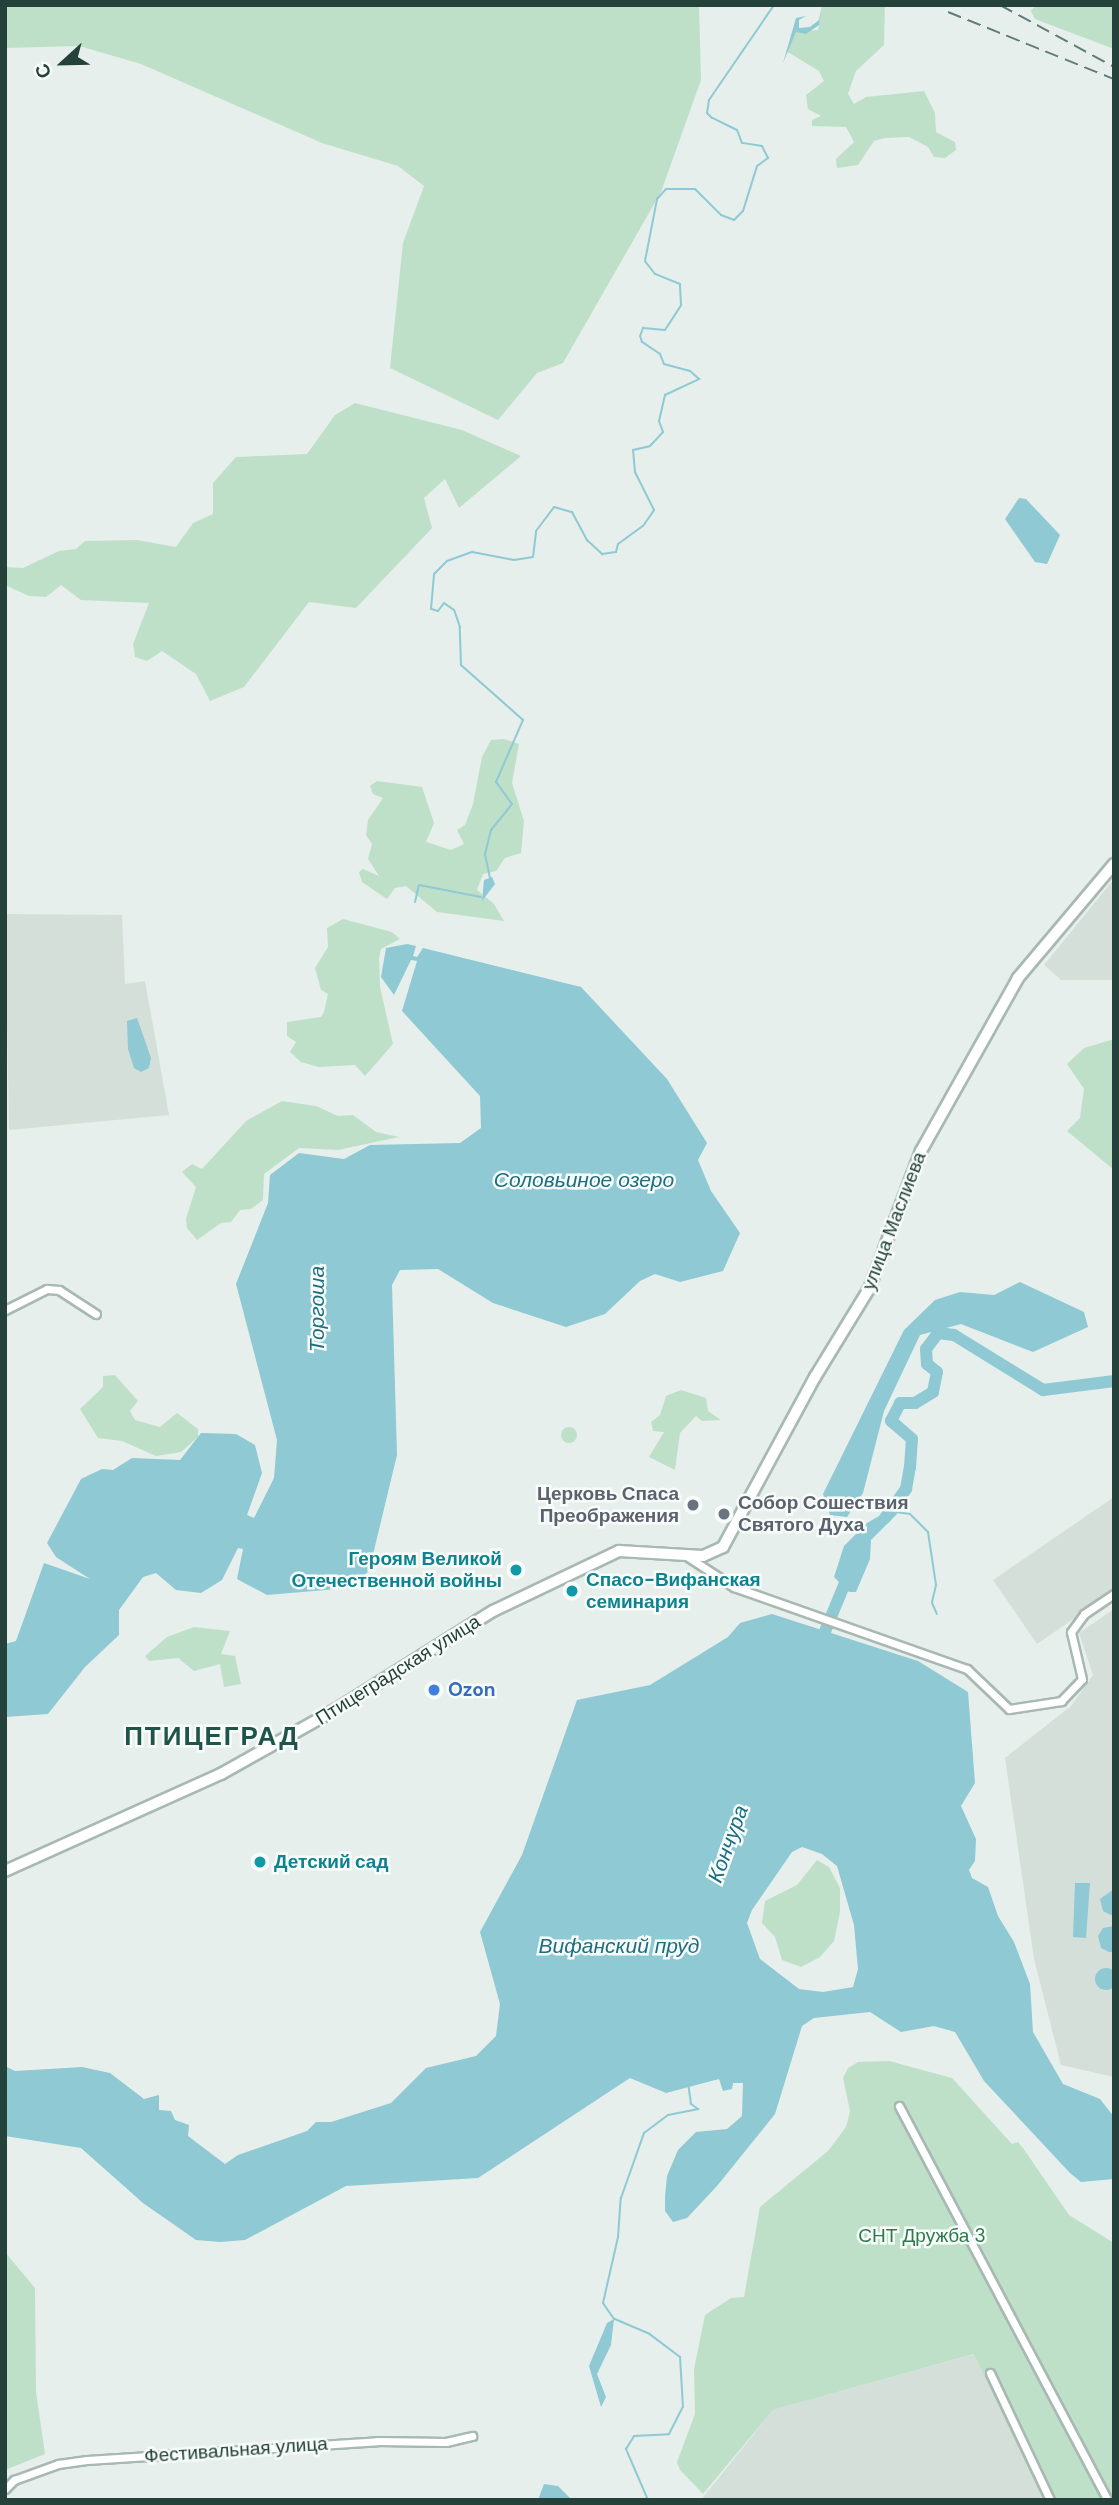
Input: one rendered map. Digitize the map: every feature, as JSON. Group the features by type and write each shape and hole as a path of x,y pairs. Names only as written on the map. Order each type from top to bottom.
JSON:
{"street":[{"name":"улица Маслиева","path":"723,1547 815,1377 869,1289 920,1151 1025,968 1114,864"},
{"path":"5,1310 47,1289 59,1290 96,1314"},
{"name":"Птицеградская улица","path":"5,1871 221,1774 335,1710 493,1611 619,1551 703,1556 723,1547"},
{"path":"685,1555 734,1587 821,1620 967,1669 1009,1709 1061,1700 1082,1679 1071,1632 1084,1615 1114,1594"},
{"path":"899,2106 1108,2500"},
{"path":"990,2373 1050,2500"},
{"name":"Фестивальная улица","path":"5,2489 14,2480 58,2464 87,2460 377,2441 446,2442 472,2436"}],"shaded area":[{"path":"1114,879 1114,980 1061,980 1044,965"},
{"path":"5,914 122,915 125,984 145,981 169,1115 9,1130"},
{"path":"1114,1497 1114,1591 1037,1644 993,1580"},
{"path":"1114,1609 1114,2077 1061,2065 1034,1959 1005,1758 1071,1706 1093,1675 1079,1633"},
{"path":"975,2354 1043,2500 701,2500 773,2410"}],"green space":[{"path":"5,5 699,5 701,80 661,192 563,363 537,373 498,420 390,368 403,243 424,186 398,166 322,143 141,64 79,46 5,48"},
{"path":"822,5 885,5 884,45 856,71 848,94 854,104 866,97 924,91 935,113 936,132 955,142 956,150 945,158 934,157 928,147 909,137 885,138 874,141 858,165 837,168 836,159 854,142 846,127 812,126 812,120 821,116 808,109 806,95 824,81 819,71 786,51 796,32 818,30"},
{"path":"1036,5 1114,5 1114,49 1035,19 1031,11"},
{"path":"355,403 462,430 521,456 459,508 445,479 424,498 432,528 356,608 309,602 244,687 210,701 196,674 162,651 147,661 135,657 133,644 149,603 81,600 61,585 46,597 29,596 5,585 5,567 23,568 59,551 76,549 85,541 137,540 176,547 193,523 213,514 213,483 236,457 307,454 335,415"},
{"path":"504,739 519,744 512,783 524,821 521,853 505,858 496,871 483,874 477,890 494,904 504,921 437,912 406,886 395,888 387,899 362,882 359,872 363,869 379,876 368,859 372,844 366,835 368,820 383,798 373,794 370,786 377,781 422,787 434,823 426,842 451,850 464,844 457,830 465,825 473,804 482,757 491,740"},
{"path":"343,919 392,932 400,939 381,949 379,958 380,987 393,1044 365,1076 355,1065 319,1067 301,1062 290,1052 296,1042 287,1036 287,1022 321,1017 324,1012 328,994 321,990 315,968 328,947 327,928"},
{"path":"1114,1039 1114,1170 1067,1131 1080,1118 1084,1089 1067,1064 1084,1048"},
{"path":"282,1101 316,1106 338,1116 353,1115 376,1132 399,1137 338,1150 299,1148 264,1174 263,1200 251,1209 240,1210 231,1222 221,1223 197,1240 187,1228 186,1219 196,1187 182,1172 192,1164 202,1169 246,1121"},
{"path":"115,1375 138,1401 130,1411 135,1420 160,1427 177,1413 198,1429 198,1437 181,1452 156,1456 122,1441 98,1438 80,1409 103,1387 103,1376"},
{"path":"681,1390 706,1398 708,1411 721,1420 702,1421 696,1416 680,1433 675,1470 649,1457 664,1432 653,1431 651,1422 660,1415 666,1396"},
{"path":"566,1427 572,1427 577,1435 575,1441 566,1443 561,1438 561,1432"},
{"path":"194,1627 230,1631 221,1654 235,1656 241,1684 224,1687 220,1664 194,1671 178,1658 149,1661 145,1656 167,1637"},
{"path":"817,1860 829,1867 840,1888 840,1912 834,1941 820,1957 801,1967 782,1960 775,1937 762,1923 765,1901 797,1885"},
{"name":"СНТ Дружба 3","path":"889,2061 952,2078 1012,2144 1018,2142 1069,2215 1114,2243 1114,2500 1043,2500 974,2354 773,2410 703,2494 680,2470 677,2462 695,2414 694,2369 705,2315 731,2298 744,2297 760,2207 828,2151 846,2127 850,2111 843,2078 848,2068 858,2062"},
{"path":"5,2252 35,2288 36,2392 45,2454 5,2470"}],"water":[{"path":"822,5 819,25 806,34 796,32 783,63 796,18 806,16 799,20 799,28 810,27 819,20"},
{"path":"1019,498 1026,499 1060,535 1047,564 1035,562 1005,519"},
{"path":"492,877 495,884 482,901 484,880"},
{"name":"Соловьиное озеро","path":"407,944 416,946 413,956 417,957 423,948 581,987 667,1079 707,1143 698,1160 711,1191 740,1233 723,1271 680,1282 655,1274 640,1281 605,1314 566,1327 493,1303 438,1269 400,1270 392,1285 397,1455 369,1571 349,1588 267,1595 237,1579 243,1549 238,1548 222,1580 201,1593 176,1590 156,1573 143,1577 119,1610 119,1635 85,1667 48,1714 5,1717 5,1644 16,1641 44,1563 90,1579 56,1557 47,1543 81,1479 102,1469 113,1470 132,1458 180,1460 201,1433 236,1434 255,1445 262,1473 247,1515 254,1518 274,1478 277,1440 236,1284 268,1203 270,1175 299,1153 344,1159 370,1145 460,1143 481,1128 480,1096 402,1011 417,961 411,960 394,995 381,977 386,948"},
{"path":"137,1018 151,1058 149,1068 141,1072 134,1068 128,1049 127,1021"},
{"path":"1020,1282 1084,1312 1088,1327 1033,1352 961,1324 920,1335 884,1411 863,1493 847,1517 830,1515 823,1494 904,1330 935,1300 960,1292 994,1295"},
{"path":"895,1507 897,1514 871,1540 870,1559 856,1592 849,1592 834,1577 844,1546 867,1523"},
{"name":"Вифанский пруд","path":"772,1614 918,1661 968,1692 975,1783 961,1806 976,1839 975,1861 969,1870 972,1878 988,1887 998,1916 1014,1942 1030,1984 1033,2032 1063,2084 1100,2099 1114,2117 1114,2179 1081,2182 1070,2173 984,2081 955,2032 934,2026 901,2032 870,2012 814,2018 802,2026 775,2114 717,2186 687,2218 673,2222 665,2211 665,2197 667,2176 678,2150 696,2132 727,2129 742,2116 743,2083 733,2083 732,2089 723,2091 719,2079 666,2093 630,2078 478,2178 346,2186 245,2240 220,2242 196,2240 143,2203 81,2148 5,2136 5,2066 15,2071 82,2067 110,2073 144,2099 159,2095 159,2110 171,2111 175,2120 189,2125 188,2136 225,2164 238,2155 307,2131 316,2122 331,2122 391,2103 426,2068 476,2056 496,2036 500,2004 480,1932 522,1855 577,1700 650,1685 728,1637 740,1623","holes":["802,1847 822,1854 837,1866 854,1925 858,1969 853,1987 823,1992 799,1989 760,1959 747,1923 752,1910 792,1852"]},
{"path":"1075,1883 1090,1883 1086,1938 1073,1937"},
{"path":"1114,1889 1114,1915 1111,1915 1103,1911 1100,1899"},
{"path":"1114,1926 1114,1952 1109,1952 1101,1948 1098,1936 1103,1928"},
{"path":"1106,1968 1114,1971 1117,1979 1114,1987 1106,1990 1098,1987 1095,1979 1098,1971"},
{"path":"614,2319 611,2345 597,2374 606,2397 601,2407 589,2366 607,2323"},
{"path":"544,2484 558,2486 572,2500 538,2500"}],"waterway":[{"name":"Торгоша","path":"490,878 485,854 491,830 512,804 496,782 523,720 461,665 460,627 454,610 444,603 438,611 431,609 434,574 447,561 472,552 514,560 533,557 536,531 554,507 572,512 587,540 602,554 616,552 618,544 643,526 654,510 635,472 633,450 650,446 663,432 659,421 665,395 699,379 690,371 664,364 660,354 642,342 640,336 643,328 665,330 681,305 680,284 655,274 645,261 657,199 666,189 695,189 721,215 734,220 743,211 757,166 768,158 762,146 742,143 737,130 707,113 709,100 774,5"},
{"name":"Торгоша","path":"415,902 419,885 481,897"},
{"name":"Кончура","path":"885,1518 906,1489 912,1439 891,1421 900,1403 915,1403 933,1392 937,1372 927,1364 926,1349 938,1333 954,1335 1043,1390 1114,1381"},
{"path":"896,1512 910,1514 928,1532 936,1585 932,1603 937,1614"},
{"name":"Кончура","path":"824,1634 849,1573"},
{"name":"Кончура","path":"648,2500 626,2449 634,2436 669,2434 683,2407 680,2357 650,2334 614,2319 603,2303 618,2237 621,2198 644,2133 668,2115 698,2109 691,2104 688,2082"}],"railway":[{"path":"1000,5 1114,67"},
{"path":"948,12 1114,79"}],"place":[{"name":"Церковь Спаса Преображения","path":"693,1505"},
{"name":"Собор Сошествия Святого Духа","path":"724,1514"},
{"name":"Героям Великой Отечественной войны","path":"516,1570"},
{"name":"Спасо-Вифанская семинария","path":"572,1591"},
{"name":"Ozon","path":"434,1690"},
{"name":"Детский сад","path":"260,1862"}],"district":[{"name":"ПТИЦЕГРАД","path":"212,1737"}]}
